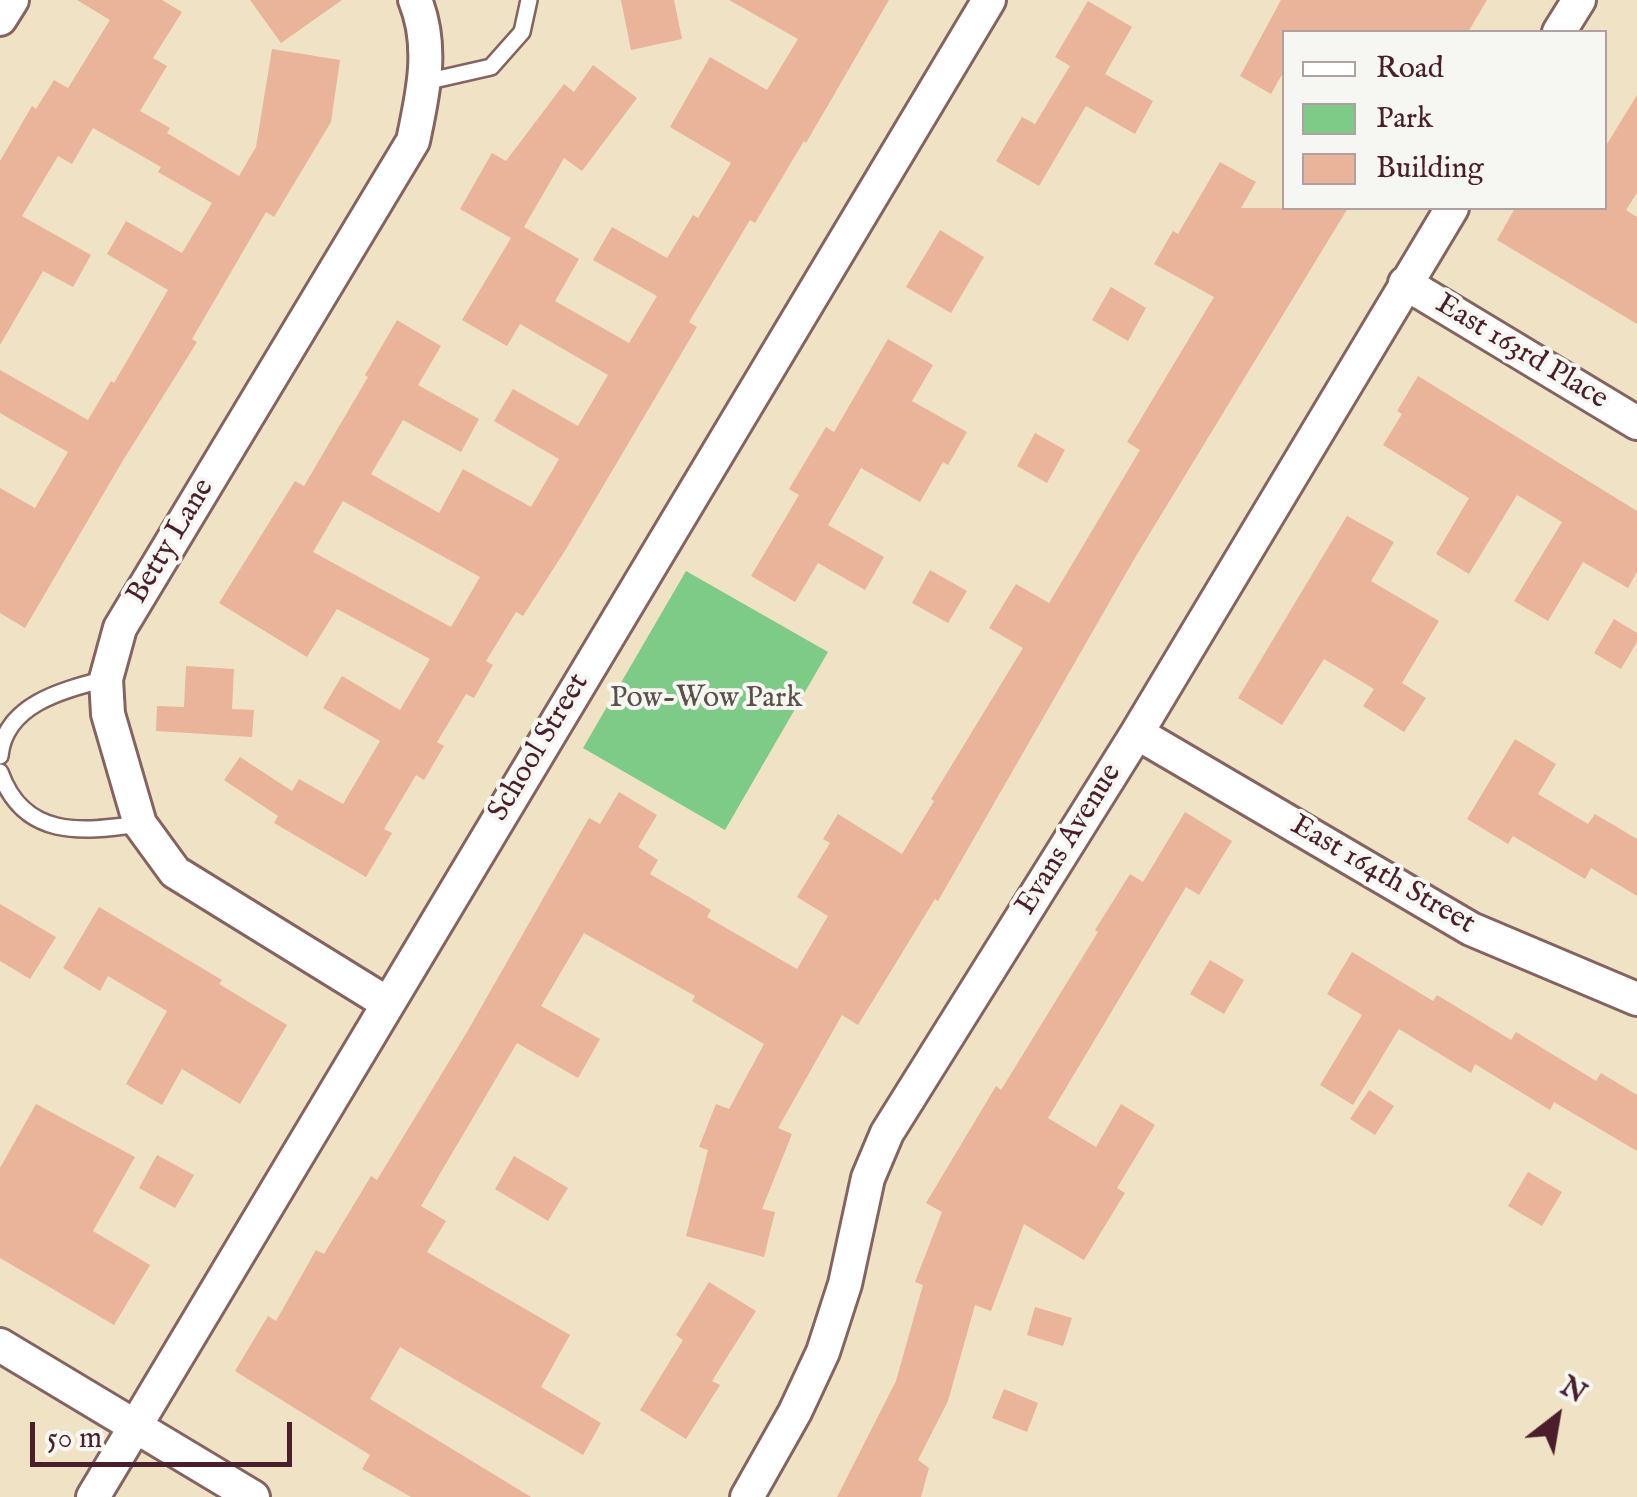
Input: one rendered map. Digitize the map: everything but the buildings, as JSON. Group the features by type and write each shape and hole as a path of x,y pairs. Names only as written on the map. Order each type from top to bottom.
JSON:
{"street":[{"path":"0,19 12,0"},
{"name":"Betty Lane","path":"387,1003 175,872 140,824 108,714 106,680 120,628 413,140 425,82 422,18 415,0"},
{"name":"School Street","path":"93,1497 989,0"},
{"path":"1560,30 1579,0"},
{"name":"Evans Avenue","path":"747,1497 795,1412 823,1352 845,1284 868,1178 887,1133 1136,733 1451,210"},
{"name":"East 163rd Place","path":"1405,282 1637,423"},
{"name":"East 164th Street","path":"1136,733 1471,929 1637,999"},
{"path":"0,1344 253,1497"}],"lane":[{"path":"425,82 491,67 522,32 529,0"},
{"path":"0,756 9,728 26,711 55,692 106,680"},
{"path":"0,772 7,791 24,811 41,822 70,830 140,824"}],"green space":[{"name":"Pow-Wow Park","path":"686,571 828,652 725,830 583,748"}]}
